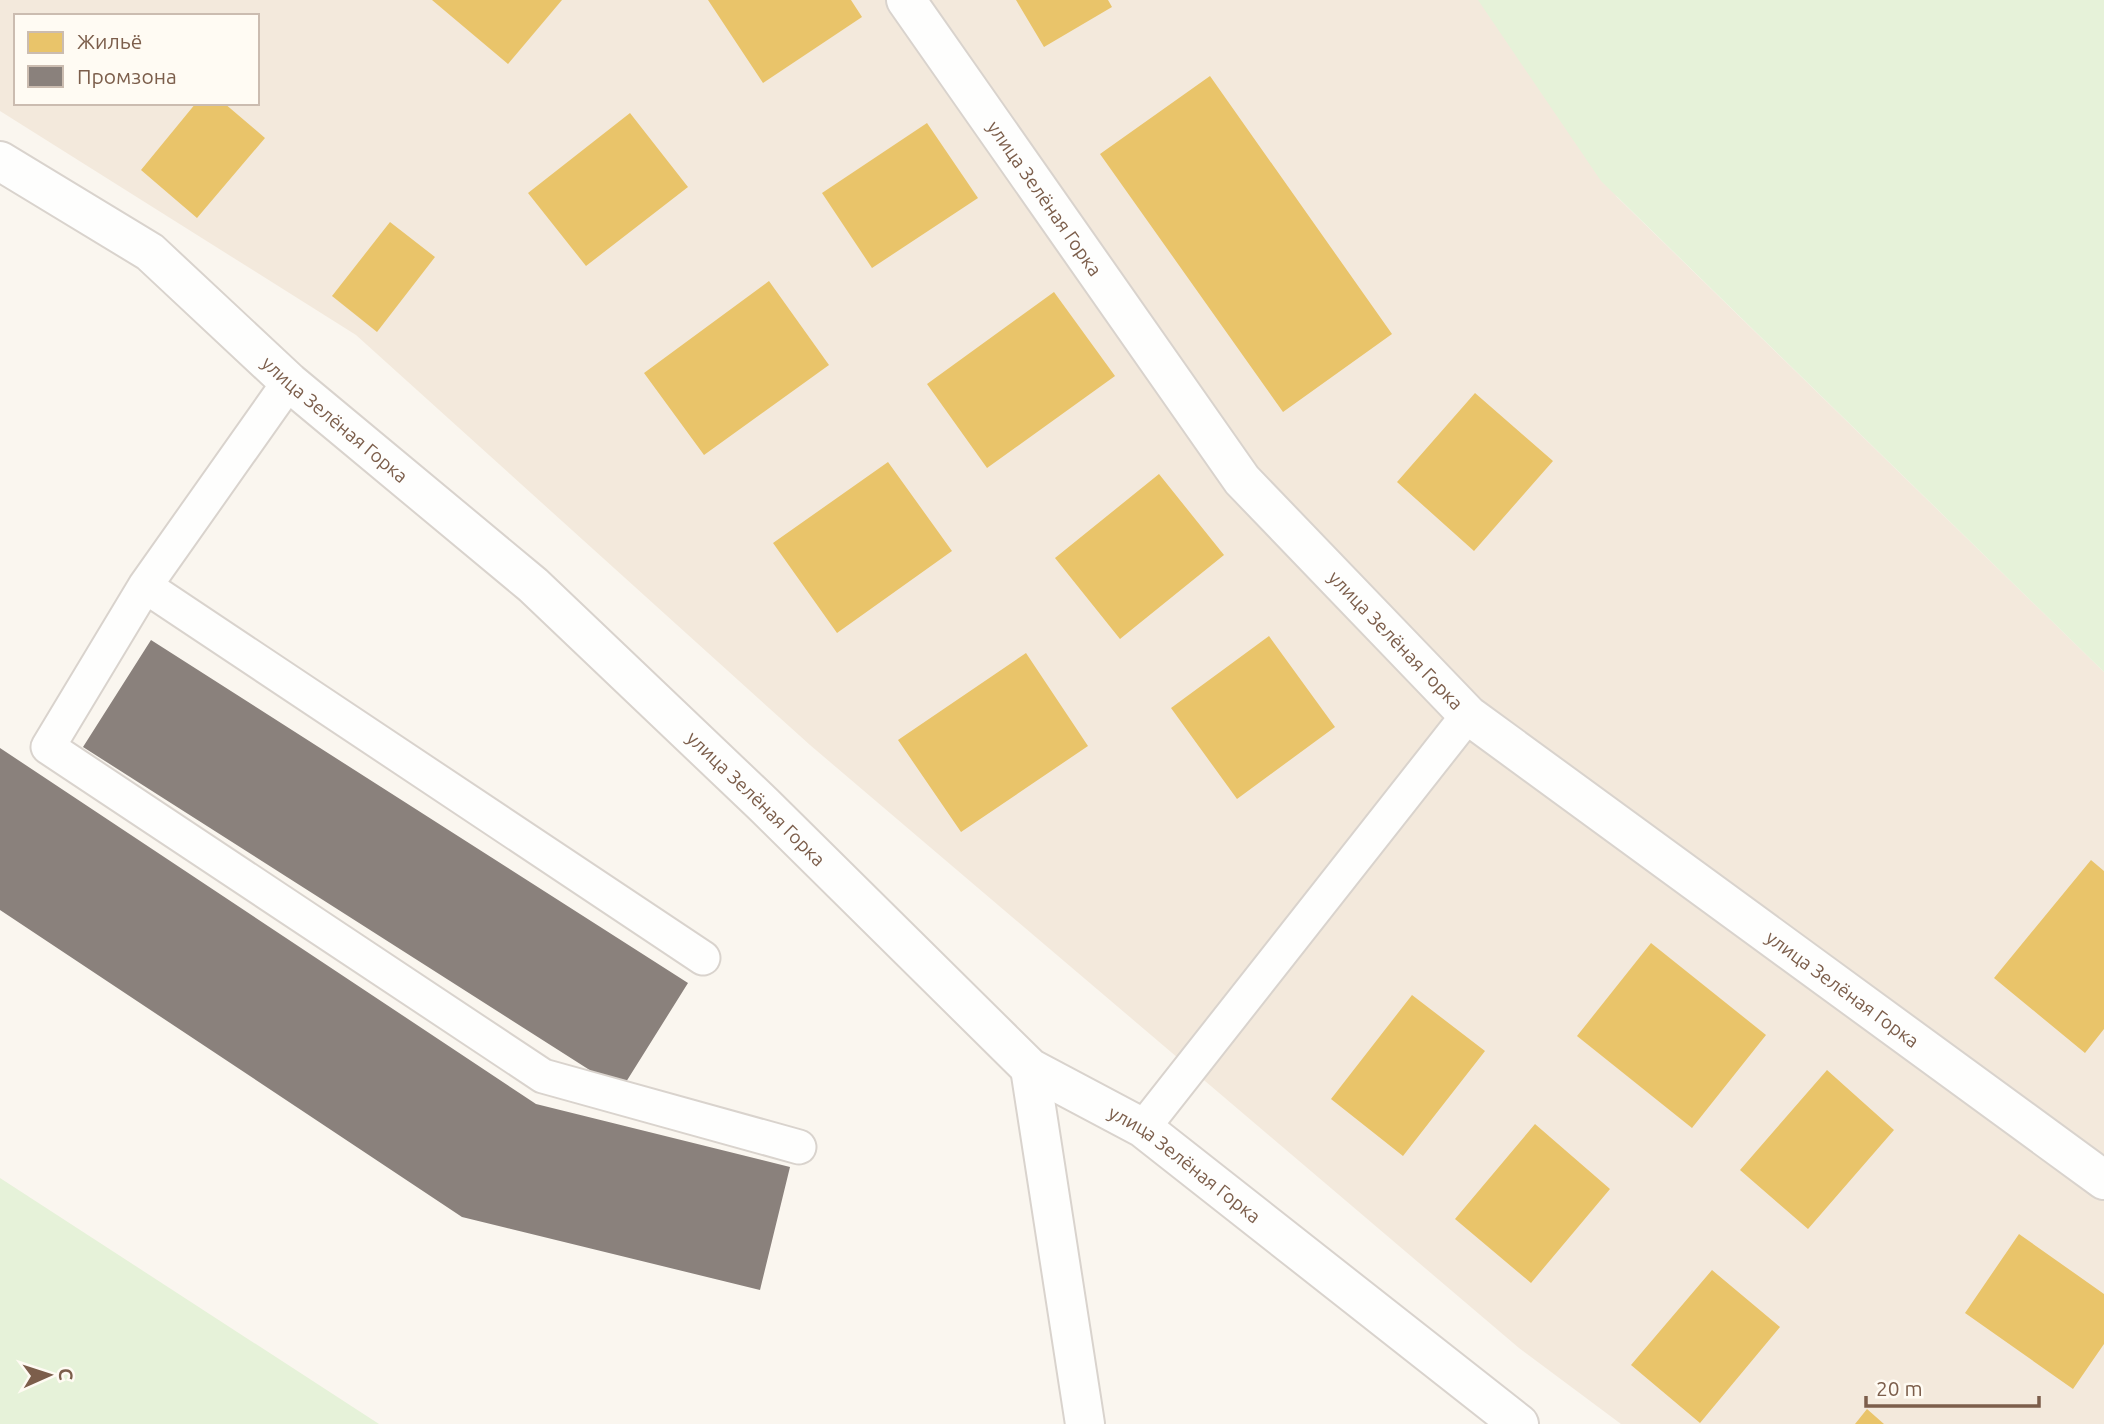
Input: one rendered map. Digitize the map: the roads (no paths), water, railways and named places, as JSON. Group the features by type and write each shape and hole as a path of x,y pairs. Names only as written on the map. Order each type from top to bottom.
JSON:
{"street":[{"name":"улица Зелёная Горка","path":"906,0 1242,480 1468,715 2104,1180"},
{"name":"улица Зелёная Горка","path":"0,161 150,253 289,382 533,585 764,805 1030,1068 1143,1128 1519,1424"},
{"path":"1030,1068 1085,1424"}],"lane":[{"path":"289,382 145,586 48,747 543,1076 799,1147"},
{"path":"145,586 703,958"},
{"path":"1143,1128 1468,715"}]}
